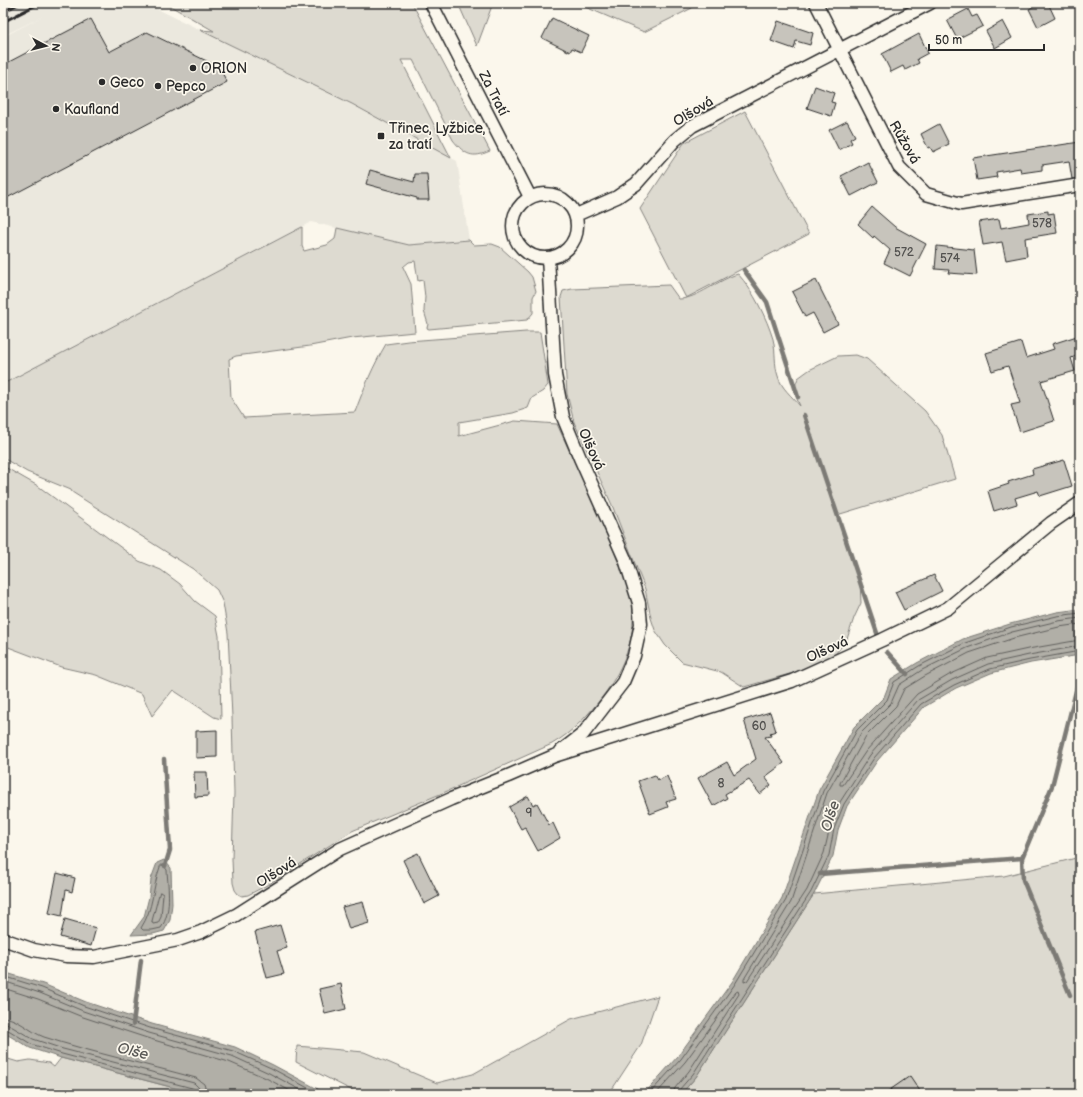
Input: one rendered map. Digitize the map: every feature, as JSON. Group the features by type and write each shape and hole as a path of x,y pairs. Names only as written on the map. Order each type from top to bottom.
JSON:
{"street":[{"name":"Za Tratí","path":"431,3 530,197"},
{"name":"Růžová","path":"816,3 900,167 926,194 961,204 1080,185"},
{"name":"Olšová","path":"576,215 616,197 636,184 676,140 692,126 930,3"},
{"path":"543,193 557,195 569,203 576,215 578,227 575,238 569,248 559,255 548,258 538,257 528,253 520,247 515,238 513,228 514,216 520,205 530,197 543,193"},
{"name":"Olšová","path":"548,258 555,375 563,417 625,559 639,603 640,624 634,656 623,682 583,734 554,756"},
{"name":"Olšová","path":"3,939 34,950 60,955 94,957 178,940 195,934 236,916 340,849 444,802 554,756 792,681 948,608 1051,523 1080,503"}],"shaded area":[{"path":"3,3 145,3 352,104 457,161 469,240 409,245 311,222 3,384 3,37 43,16 3,36"},
{"path":"165,3 412,3 490,151 474,155 465,152 457,145 453,140 413,60 401,60 451,158 352,104 200,30 214,31"},
{"path":"458,3 493,3 477,46"},
{"path":"547,3 576,3 550,4"},
{"path":"576,3 689,3 692,8 644,32"},
{"path":"745,111 809,234 686,298 640,209 684,143"},
{"path":"302,227 302,246 304,251 327,245 335,239 337,228 409,245 469,240 474,245 492,244 500,247 532,277 536,291 533,297 533,313 527,320 429,329 427,328 428,324 424,311 425,297 423,280 418,281 415,261 409,262 403,267 411,284 415,332 352,338 310,346 236,356 229,359 231,398 244,418 355,412 369,377 386,344 408,341 540,332 548,385 543,391 532,398 528,408 513,413 459,422 459,436 515,421 557,424 626,581 631,598 633,626 625,658 615,678 598,703 574,728 560,739 445,792 352,831 269,884 248,895 242,896 235,890 233,883 232,859 234,793 228,633 223,603 217,590 193,569 71,490 27,472 3,458 3,384"},
{"path":"738,274 754,296 767,323 773,339 779,380 800,406 794,392 796,383 798,378 809,370 838,356 856,355 867,359 925,411 942,435 955,479 837,515 860,581 861,603 846,642 833,656 793,673 744,687 721,672 682,662 665,645 655,630 645,589 612,505 574,422 567,394 561,297 563,291 572,289 669,285 679,299 693,296"},
{"path":"3,466 38,486 139,561 161,570 180,584 195,601 215,616 219,636 221,719 214,717 173,690 152,716 142,694 96,675 61,667 3,645"},
{"path":"1080,857 1080,1094 681,1094 696,1077 814,894 1004,876"},
{"path":"658,996 641,1045 609,1094 359,1094 296,1062 297,1046 364,1052 437,1083 473,1074 571,1019"},
{"path":"3,1032 8,1035 8,1059 18,1062 30,1060 49,1063 54,1067 61,1058 197,1094 3,1094"}],"water":[{"name":"Olše","path":"1080,609 1080,655 1031,663 991,673 956,688 924,707 877,761 847,806 838,830 833,856 814,894 696,1077 681,1094 644,1094 678,1056 732,982 782,898 819,790 854,727 884,697 891,679 917,663 963,639 1010,624 1057,612"},
{"path":"164,860 171,868 172,904 170,920 164,931 153,934 131,935 144,917 149,897 151,879 157,863"},
{"name":"Olše","path":"3,972 43,984 86,1002 152,1024 235,1047 273,1065 327,1094 197,1094 61,1058 30,1048 3,1032"}],"building":[{"path":"1040,3 1048,3 1055,18 1038,27 1029,9"},
{"path":"968,9 972,17 977,15 983,26 957,39 947,20"},
{"path":"552,18 589,36 581,52 572,48 570,52 542,38"},
{"path":"91,19 109,52 147,32 219,67 227,82 3,200 3,65"},
{"path":"778,21 813,33 810,45 796,41 794,49 771,41"},
{"path":"1003,21 1012,38 995,48 986,31"},
{"path":"919,34 928,53 917,59 919,63 905,70 903,66 891,72 882,54"},
{"path":"815,86 834,93 831,102 835,103 831,116 807,108"},
{"path":"847,121 855,136 850,139 852,143 839,150 829,130"},
{"path":"939,124 949,144 933,152 930,147 928,148 921,134"},
{"path":"1080,142 1080,178 1072,179 1069,161 1042,165 1042,170 1021,173 1020,168 996,172 997,177 977,180 973,158"},
{"path":"868,162 878,182 851,196 841,176"},
{"path":"370,170 414,182 415,174 427,174 429,200 417,200 417,198 366,184"},
{"path":"872,207 895,227 926,244 910,276 884,263 890,250 874,236 873,238 858,224"},
{"path":"1048,211 1048,214 1054,213 1057,233 1025,238 1027,256 1006,260 1002,242 983,245 979,222 999,219 1001,228 1029,223 1028,214"},
{"path":"937,246 974,250 977,275 948,273 949,270 935,269"},
{"path":"816,280 838,324 823,332 813,313 805,317 792,292"},
{"path":"1080,335 1080,355 1071,358 1075,371 1041,381 1054,421 1020,432 1011,405 1020,403 1008,366 992,371 986,353 1021,342 1026,358 1054,349 1052,344"},
{"path":"1064,460 1072,486 1040,496 1038,491 1015,498 1017,504 994,511 988,491 1009,484 1008,482 1033,474 1032,469"},
{"path":"934,575 942,591 904,610 895,592"},
{"path":"770,712 776,731 770,733 771,736 765,737 784,763 765,777 771,785 760,794 749,780 725,794 727,798 713,806 698,778 727,762 734,775 756,759 744,720"},
{"path":"217,730 217,757 196,758 196,731"},
{"path":"194,772 207,772 208,796 195,797"},
{"path":"655,775 658,780 667,776 676,799 666,802 668,807 650,814 638,781"},
{"path":"528,796 533,805 537,803 549,825 553,823 560,838 538,851 525,827 521,829 509,807"},
{"path":"418,853 439,896 424,904 403,860"},
{"path":"57,873 75,878 72,892 66,890 62,916 49,913"},
{"path":"363,902 369,923 349,929 342,907"},
{"path":"65,919 96,928 91,946 60,937"},
{"path":"280,925 287,948 277,951 284,974 267,978 255,932"},
{"path":"341,984 346,1009 325,1014 319,989"},
{"path":"910,1076 922,1094 884,1094"}],"waterway":[{"path":"744,270 767,302 798,397"},
{"path":"804,415 878,636"},
{"path":"887,652 907,674"},
{"path":"820,874 1022,858 1052,786 1080,675"},
{"path":"164,759 170,850 165,866"},
{"path":"1022,858 1023,880 1070,995"},
{"path":"133,1024 141,960"}],"railway":[{"path":"3,12 20,3"},
{"path":"3,22 40,3"}],"place":[{"name":"ORION","path":"193,68"},
{"name":"Geco","path":"102,82"},
{"name":"Pepco","path":"158,86"},
{"name":"Kaufland","path":"56,109"},
{"name":"Třinec, Lyžbice, za tratí","path":"381,136"}]}
